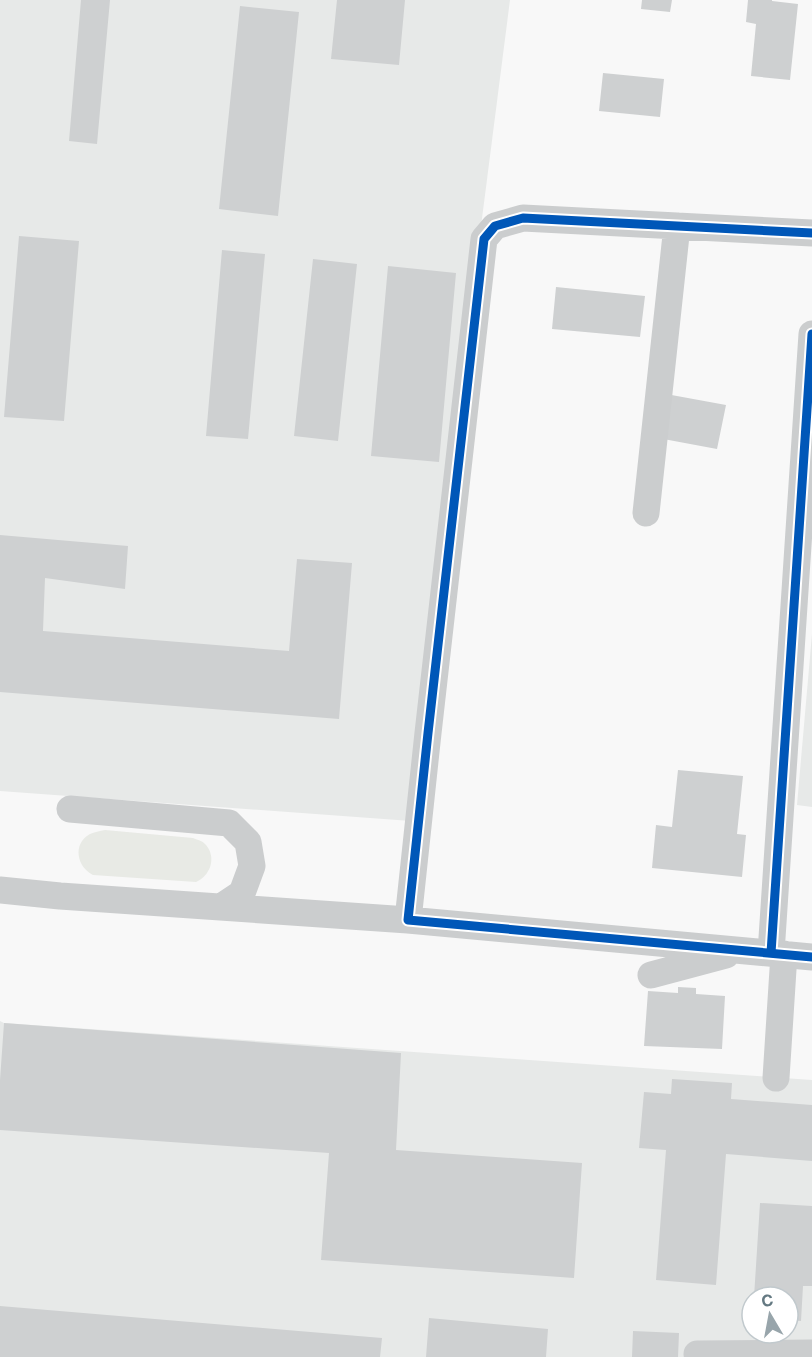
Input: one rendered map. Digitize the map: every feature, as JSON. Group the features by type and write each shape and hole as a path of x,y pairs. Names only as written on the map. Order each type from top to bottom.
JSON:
{"street":[{"path":"408,920 473,265 484,239 495,226 523,218 812,233"},
{"path":"646,513 677,226"},
{"path":"776,1078 777,954 812,334"},
{"path":"70,809 229,823 248,842 252,866 242,893 221,907"},
{"path":"0,890 408,920 812,957"},
{"path":"651,975 743,951"},
{"path":"697,1354 812,1353"}],"shaded area":[{"path":"0,0 510,0 464,359 411,821 0,791"},
{"path":"812,634 812,807 797,805"},
{"path":"105,830 193,838 206,845 211,855 210,866 205,876 196,882 93,875 83,867 79,849 84,838"},
{"path":"0,1021 812,1080 812,1357 0,1357"}],"building":[{"path":"81,0 110,0 97,144 69,141"},
{"path":"337,0 405,0 399,65 331,59"},
{"path":"642,0 672,0 670,12 641,9"},
{"path":"748,0 772,0 798,4 790,80 751,76 756,24 746,22"},
{"path":"240,6 299,12 278,216 219,209"},
{"path":"603,73 664,79 660,117 599,111"},
{"path":"19,236 79,241 64,421 4,417"},
{"path":"222,250 265,254 248,439 206,436"},
{"path":"313,259 357,264 338,441 294,436"},
{"path":"388,266 456,273 439,462 371,456"},
{"path":"556,287 645,296 640,337 552,329"},
{"path":"666,394 726,405 717,449 658,438"},
{"path":"0,535 128,546 125,589 45,578 43,631 289,651 297,559 352,563 339,719 0,692"},
{"path":"678,770 743,776 737,834 746,835 742,877 652,868 656,825 672,827"},
{"path":"678,987 696,988 696,994 725,996 722,1049 644,1046 648,991 678,993"},
{"path":"4,1023 401,1053 396,1150 582,1163 574,1278 321,1260 329,1153 0,1130 0,1080"},
{"path":"672,1079 732,1083 731,1099 812,1105 812,1161 726,1154 716,1285 656,1280 666,1150 639,1148 644,1092 671,1094"},
{"path":"760,1203 812,1206 812,1286 803,1286 801,1321 800,1285 755,1285"},
{"path":"0,1306 382,1338 380,1357 0,1357"},
{"path":"429,1318 548,1329 546,1357 426,1357"},
{"path":"633,1331 679,1333 678,1357 632,1357"}],"cycle path":[{"path":"812,233 523,218 495,226 484,239 408,920 812,957"},
{"path":"771,953 812,334"}]}
